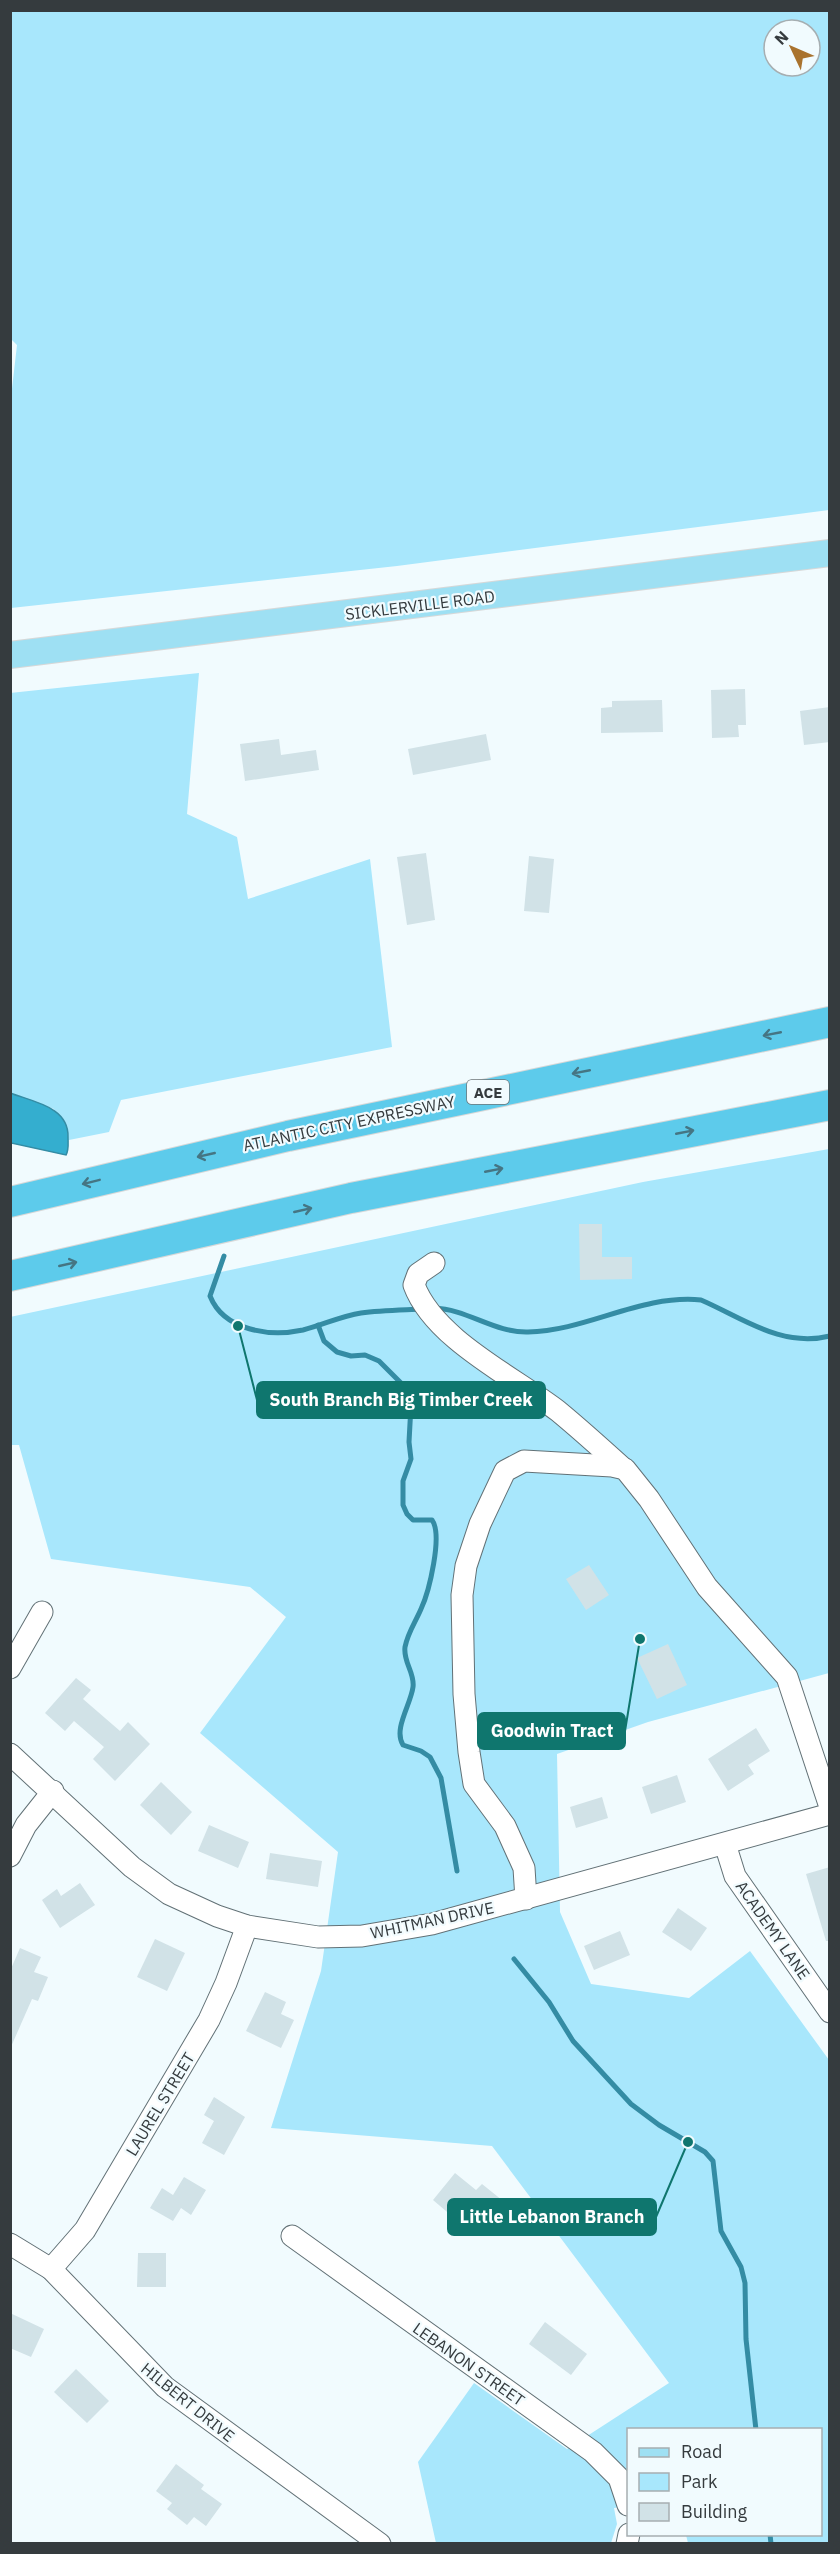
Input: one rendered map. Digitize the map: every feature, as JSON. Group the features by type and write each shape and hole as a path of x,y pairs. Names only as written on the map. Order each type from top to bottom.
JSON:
{"highway":[{"name":"ATLANTIC CITY EXPRESSWAY","path":"10,1202 300,1133 830,1022"},
{"path":"10,1276 351,1198 830,1105"}],"main road":[{"name":"SICKLERVILLE ROAD","path":"10,655 830,553"}],"street":[{"path":"434,1263 417,1274 414,1285 417,1294 432,1315 462,1344 557,1411 625,1469 649,1499 707,1587 787,1677 830,1807"},
{"path":"526,1899 524,1868 505,1826 474,1784 464,1694 462,1595 466,1566 480,1524 505,1471 524,1461 612,1466 625,1469"},
{"path":"10,1668 42,1612"},
{"name":"WHITMAN DRIVE","path":"10,1754 150,1881 192,1905 247,1926 318,1937 362,1936 411,1929 830,1814"},
{"path":"10,1856 26,1825 53,1791"},
{"name":"ACADEMY LANE","path":"725,1844 735,1876 830,2012"},
{"name":"LAUREL STREET","path":"51,2270 85,2230 208,2020 226,1983 247,1926"},
{"name":"LEBANON STREET","path":"292,2236 593,2452 619,2478 627,2502"},
{"name":"HILBERT DRIVE","path":"10,2244 51,2270 165,2387 380,2544"}],"green space":[{"path":"10,11 829,11 829,510 397,566 11,608 10,406 17,345 10,338"},
{"path":"199,673 187,814 237,837 248,899 370,859 392,1047 121,1100 109,1132 64,1141 54,1109 11,1093 10,693"},
{"path":"829,1149 829,1673 648,1722 557,1754 560,1912 591,1984 689,1998 750,1951 829,2060 829,2543 688,2543 686,2536 822,2536 822,2428 627,2428 627,2506 614,2508 617,2524 611,2543 436,2543 418,2462 474,2383 567,2449 669,2383 492,2146 271,2128 321,1971 338,1852 200,1733 286,1617 250,1587 51,1559 19,1445 11,1445 10,1317 643,1182"}],"shaded area":[{"path":"10,1093 48,1107 63,1119 68,1137 66,1155 11,1143"}],"building":[{"path":"745,689 746,725 738,725 739,737 712,738 711,690"},
{"path":"662,700 663,732 601,733 601,708 612,707 612,701"},
{"path":"830,707 830,742 804,745 800,711"},
{"path":"486,734 491,760 413,775 408,749"},
{"path":"279,739 281,755 316,750 319,770 245,781 240,744"},
{"path":"426,853 435,920 407,925 397,857"},
{"path":"529,856 554,859 549,913 524,911"},
{"path":"579,1224 602,1224 602,1257 632,1257 632,1279 580,1280"},
{"path":"589,1565 609,1595 586,1610 566,1579"},
{"path":"668,1644 687,1685 657,1699 637,1658"},
{"path":"76,1678 91,1690 83,1699 120,1731 128,1722 150,1744 115,1781 93,1759 104,1747 74,1721 65,1731 45,1713"},
{"path":"756,1728 770,1751 748,1765 754,1774 728,1791 708,1759"},
{"path":"677,1775 686,1802 651,1814 642,1787"},
{"path":"161,1782 192,1812 171,1835 140,1805"},
{"path":"602,1797 608,1818 576,1828 570,1807"},
{"path":"209,1825 249,1842 238,1868 198,1851"},
{"path":"270,1853 322,1861 318,1887 266,1879"},
{"path":"830,1867 830,1941 826,1941 806,1874"},
{"path":"80,1883 95,1905 60,1928 42,1900 57,1889 61,1896"},
{"path":"678,1908 707,1928 691,1951 662,1932"},
{"path":"620,1931 630,1955 594,1970 584,1946"},
{"path":"155,1939 185,1953 167,1991 137,1977"},
{"path":"20,1948 41,1957 34,1972 48,1977 38,2001 32,1999 10,2049 10,1971"},
{"path":"265,1992 286,2002 281,2014 294,2020 281,2048 246,2031"},
{"path":"214,2097 245,2117 224,2155 202,2143 214,2121 204,2115"},
{"path":"455,2173 476,2190 482,2184 512,2208 494,2230 463,2204 453,2217 433,2200"},
{"path":"184,2177 206,2190 191,2215 181,2208 173,2221 150,2208 162,2188 173,2195"},
{"path":"138,2253 166,2253 166,2287 137,2287"},
{"path":"10,2313 44,2329 31,2357 10,2348"},
{"path":"545,2322 587,2354 571,2375 529,2344"},
{"path":"76,2369 109,2401 87,2423 54,2392"},
{"path":"176,2464 204,2485 201,2489 222,2504 206,2526 194,2517 187,2525 167,2509 172,2503 156,2491"}],"waterway":[{"path":"224,1256 210,1296 226,1317 249,1329 263,1332 290,1332 361,1313 422,1309"},
{"path":"434,1308 458,1312 504,1329 528,1332 571,1326 657,1302 701,1300 779,1335 812,1339 830,1336"},
{"path":"318,1325 324,1341 337,1352 351,1356 365,1355 379,1361 406,1388 411,1405 409,1442 411,1459 403,1481 403,1505 413,1520 432,1520 436,1538 434,1564 428,1590 405,1647 413,1687 401,1724 400,1739 403,1745 421,1751 430,1757 441,1778 457,1871"},
{"path":"514,1959 549,2002 573,2041 631,2104 659,2125 705,2152 713,2161 721,2231 741,2267 745,2283 746,2339 756,2428"},
{"path":"770,2536 771,2544"}],"place":[{"name":"South Branch Big Timber Creek","path":"238,1326"},
{"name":"Goodwin Tract","path":"640,1639"},
{"name":"Little Lebanon Branch","path":"688,2142"}]}
